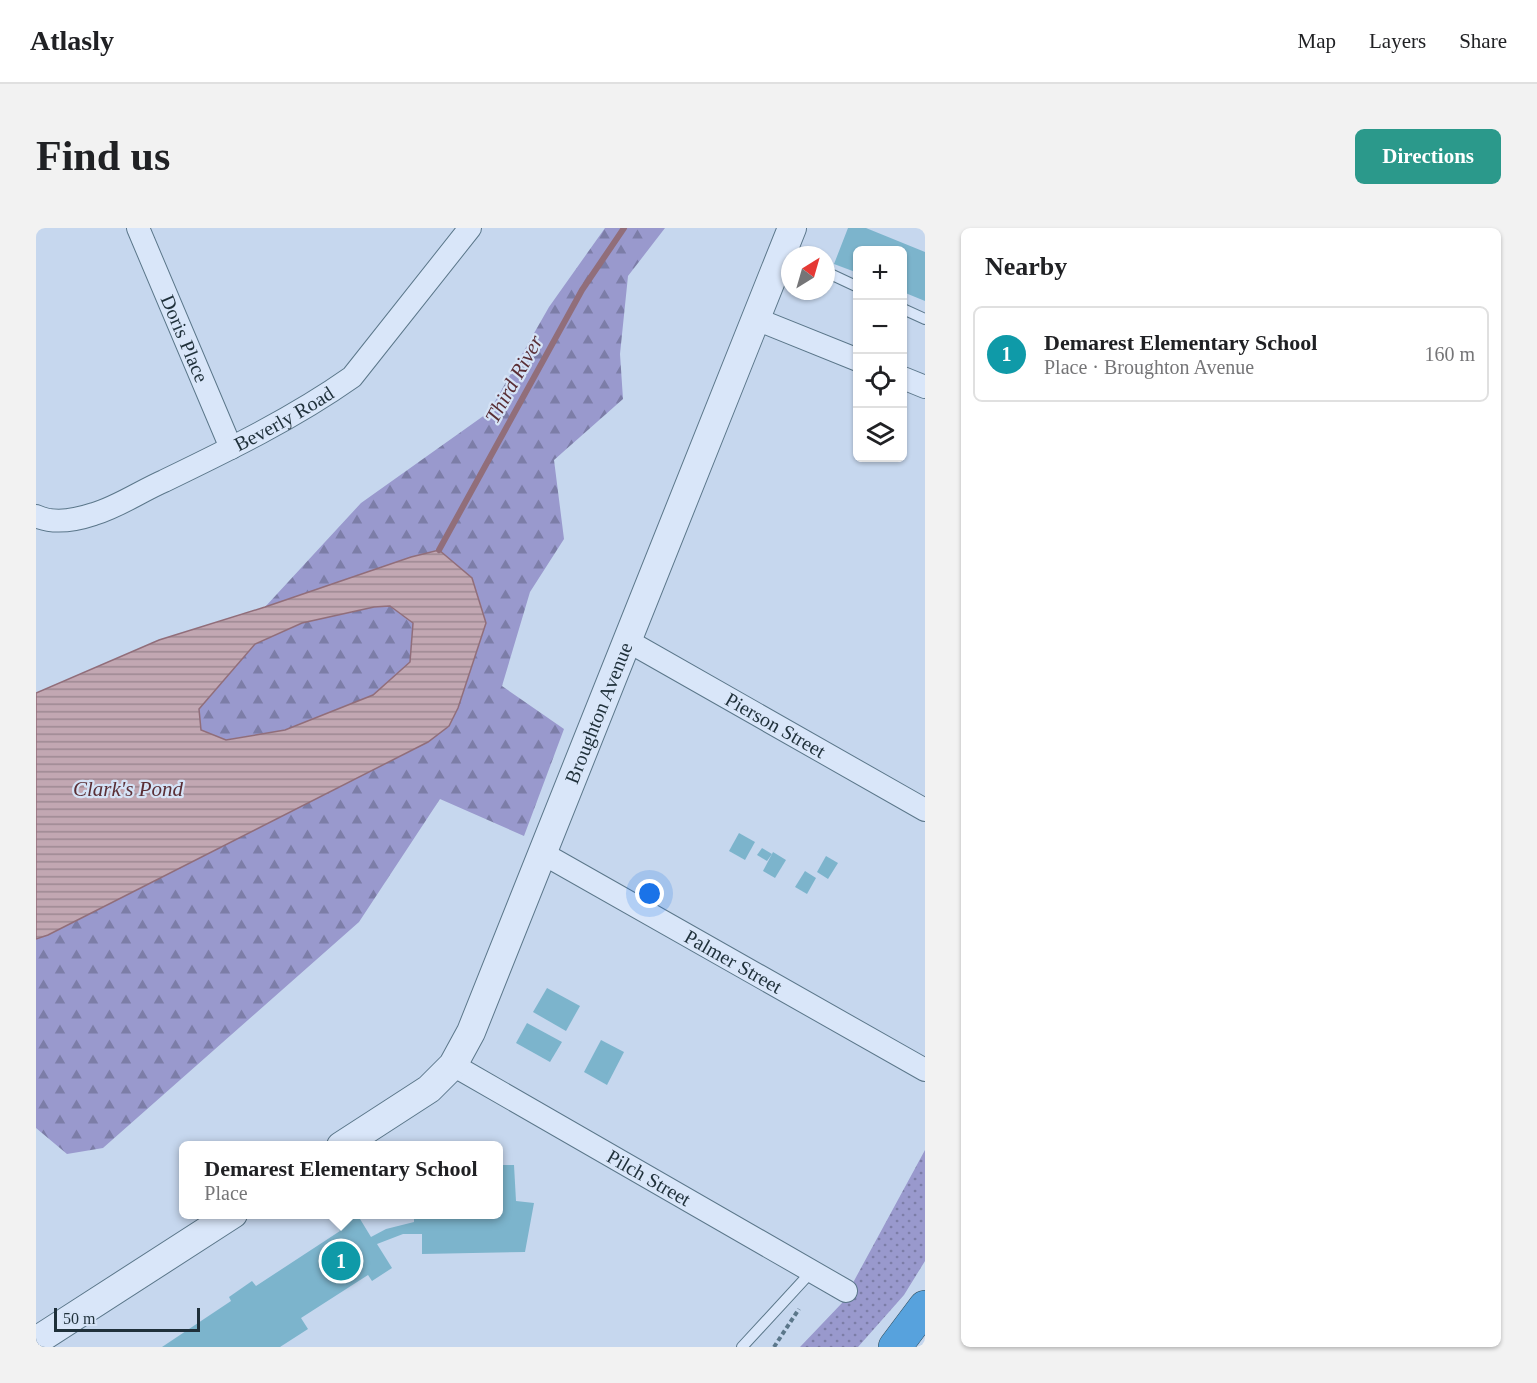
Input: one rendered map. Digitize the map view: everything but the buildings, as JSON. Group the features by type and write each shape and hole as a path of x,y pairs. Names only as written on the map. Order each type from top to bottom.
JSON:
{"highway":[{"path":"895,1347 925,1307"}],"street":[{"name":"Doris Place","path":"138,228 231,448"},
{"name":"Beverly Road","path":"36,516 44,520 63,520 95,514 231,448 327,395 352,377 470,228"},
{"name":"Broughton Avenue","path":"349,1141 429,1089 453,1065 471,1032 626,640 788,245"},
{"path":"756,319 853,358"},
{"path":"907,380 925,387"},
{"name":"Pierson Street","path":"626,640 925,810"},
{"name":"Palmer Street","path":"542,853 925,1070"},
{"name":"Pilch Street","path":"453,1065 846,1291"},
{"path":"37,1338 228,1219"}],"lane":[{"path":"835,276 853,285"},
{"path":"907,311 925,319"},
{"path":"742,1347 812,1271"}],"green space":[{"path":"605,228 665,228 628,276 620,354 623,399 554,460 564,539 530,592 502,686 564,729 524,836 440,799 359,922 103,1148 67,1154 36,1128 36,939 48,935 428,742 449,726 458,708 486,623 438,550 265,607 361,503 489,412 549,307"},
{"path":"390,606 413,623 410,662 373,695 285,730 226,740 201,730 199,709 255,644 302,623 374,607"},
{"path":"925,1150 925,1261 904,1295 858,1347 800,1347 842,1303"}],"water":[{"name":"Clark's Pond","path":"439,550 472,578 486,623 458,708 449,726 428,742 48,935 36,939 36,693 159,640 265,607 411,557","holes":["390,606 413,623 410,662 373,695 285,730 226,740 201,730 199,709 255,644 302,623 374,607"]}],"waterway":[{"name":"Third River","path":"439,550 582,290 624,228"}],"place":[{"name":"Demarest Elementary School","path":"341,1261"}]}
